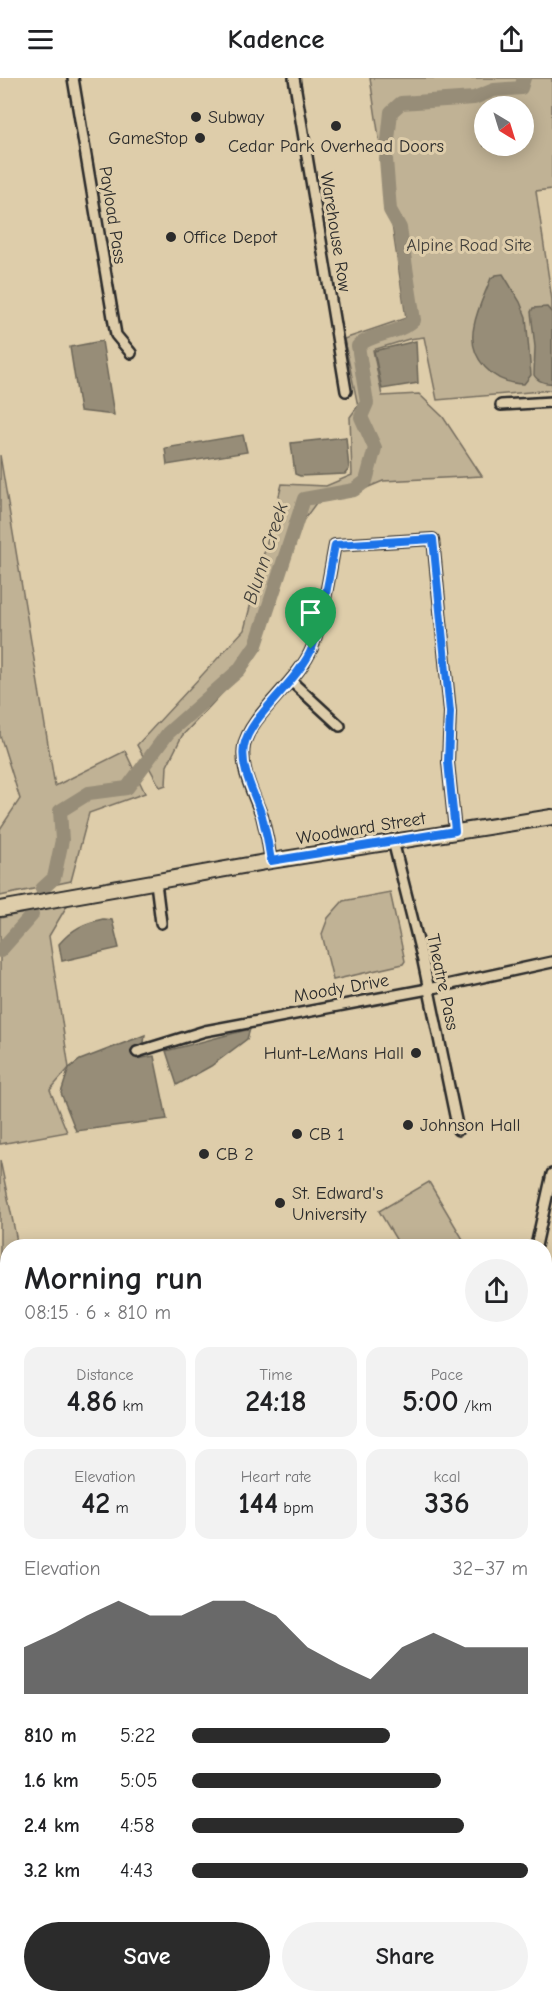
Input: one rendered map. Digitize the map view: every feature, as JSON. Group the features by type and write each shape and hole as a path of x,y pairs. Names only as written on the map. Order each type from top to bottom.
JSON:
{"street":[{"name":"Payload Pass","path":"73,78 116,335 131,353"},
{"name":"Warehouse Row","path":"294,78 346,392"},
{"path":"501,405 552,402"},
{"path":"271,861 267,836 244,764 244,747 254,724 291,681 311,649 335,545 433,539 450,712 448,762 455,831"},
{"path":"291,681 340,726"},
{"name":"Woodward Street","path":"0,909 271,861 552,817"},
{"name":"Theatre Pass","path":"393,841 410,906 458,1130"},
{"path":"156,883 161,923"},
{"name":"Moody Drive","path":"138,1052 205,1031 428,989 552,962"},
{"path":"538,1239 552,1174"}],"green space":[{"name":"Alpine Road Site","path":"370,78 552,78 552,189 536,191 552,300 552,390 437,400 424,337 373,350 382,396 419,394 443,417 482,476 383,481 352,494 319,499 302,522 261,640 241,673 182,736 167,766 166,785 160,787 137,745 244,630 282,484 326,486 352,475 350,417 358,406 344,339 406,318"},
{"path":"0,455 55,786 125,751 145,793 89,813 71,881 0,896 0,829 20,799 0,735"},
{"path":"390,892 405,961 403,964 333,980 322,934 328,918 343,901"},
{"path":"68,904 49,936 69,1068 50,1090 67,1132 0,1144 0,918"},
{"path":"0,1160 17,1239 0,1239"},
{"path":"429,1182 463,1239 396,1239 379,1211"}],"shaded area":[{"path":"503,274 526,317 531,375 524,384 513,383 493,374 485,367 475,349 474,326 481,302 491,278"},
{"path":"547,307 552,313 552,383 539,380 534,375 535,347 531,312 533,308"},
{"path":"102,341 114,415 80,411 70,347"},
{"path":"416,341 418,383 382,389 374,351"},
{"path":"243,435 247,452 167,465 165,448"},
{"path":"346,437 349,469 345,474 300,476 295,474 291,443"},
{"path":"103,919 112,920 119,948 62,961 59,944 79,927"},
{"path":"250,1029 247,1039 211,1066 177,1085 166,1051"},
{"path":"145,1035 144,1043 134,1050 137,1059 154,1056 167,1119 76,1131 61,1093 69,1068 80,1060"}],"waterway":[{"name":"Blunn Creek","path":"42,889 54,878 62,840 60,811 89,793 127,788 168,733 239,670 256,645 304,499 354,490 366,481 375,448 361,417 367,403 358,346 364,341 401,328 414,320 400,228 390,210 386,159 391,112 401,103 474,98 494,90 521,88 524,78"},
{"name":"Blunn Creek","path":"0,951 32,915"}],"place":[{"name":"Subway","path":"196,117"},
{"name":"Cedar Park Overhead Doors","path":"336,126"},
{"name":"GameStop","path":"200,138"},
{"name":"Office Depot","path":"171,237"},
{"name":"Hunt-LeMans Hall","path":"416,1053"},
{"name":"Johnson Hall","path":"408,1125"},
{"name":"CB 1","path":"297,1134"},
{"name":"CB 2","path":"204,1154"},
{"name":"St. Edward's University","path":"280,1203"}],"route":[{"path":"433,539 450,712 448,762 455,831 271,861 262,817 244,764 244,747 254,724 291,681 311,649 335,545 433,539"}]}
